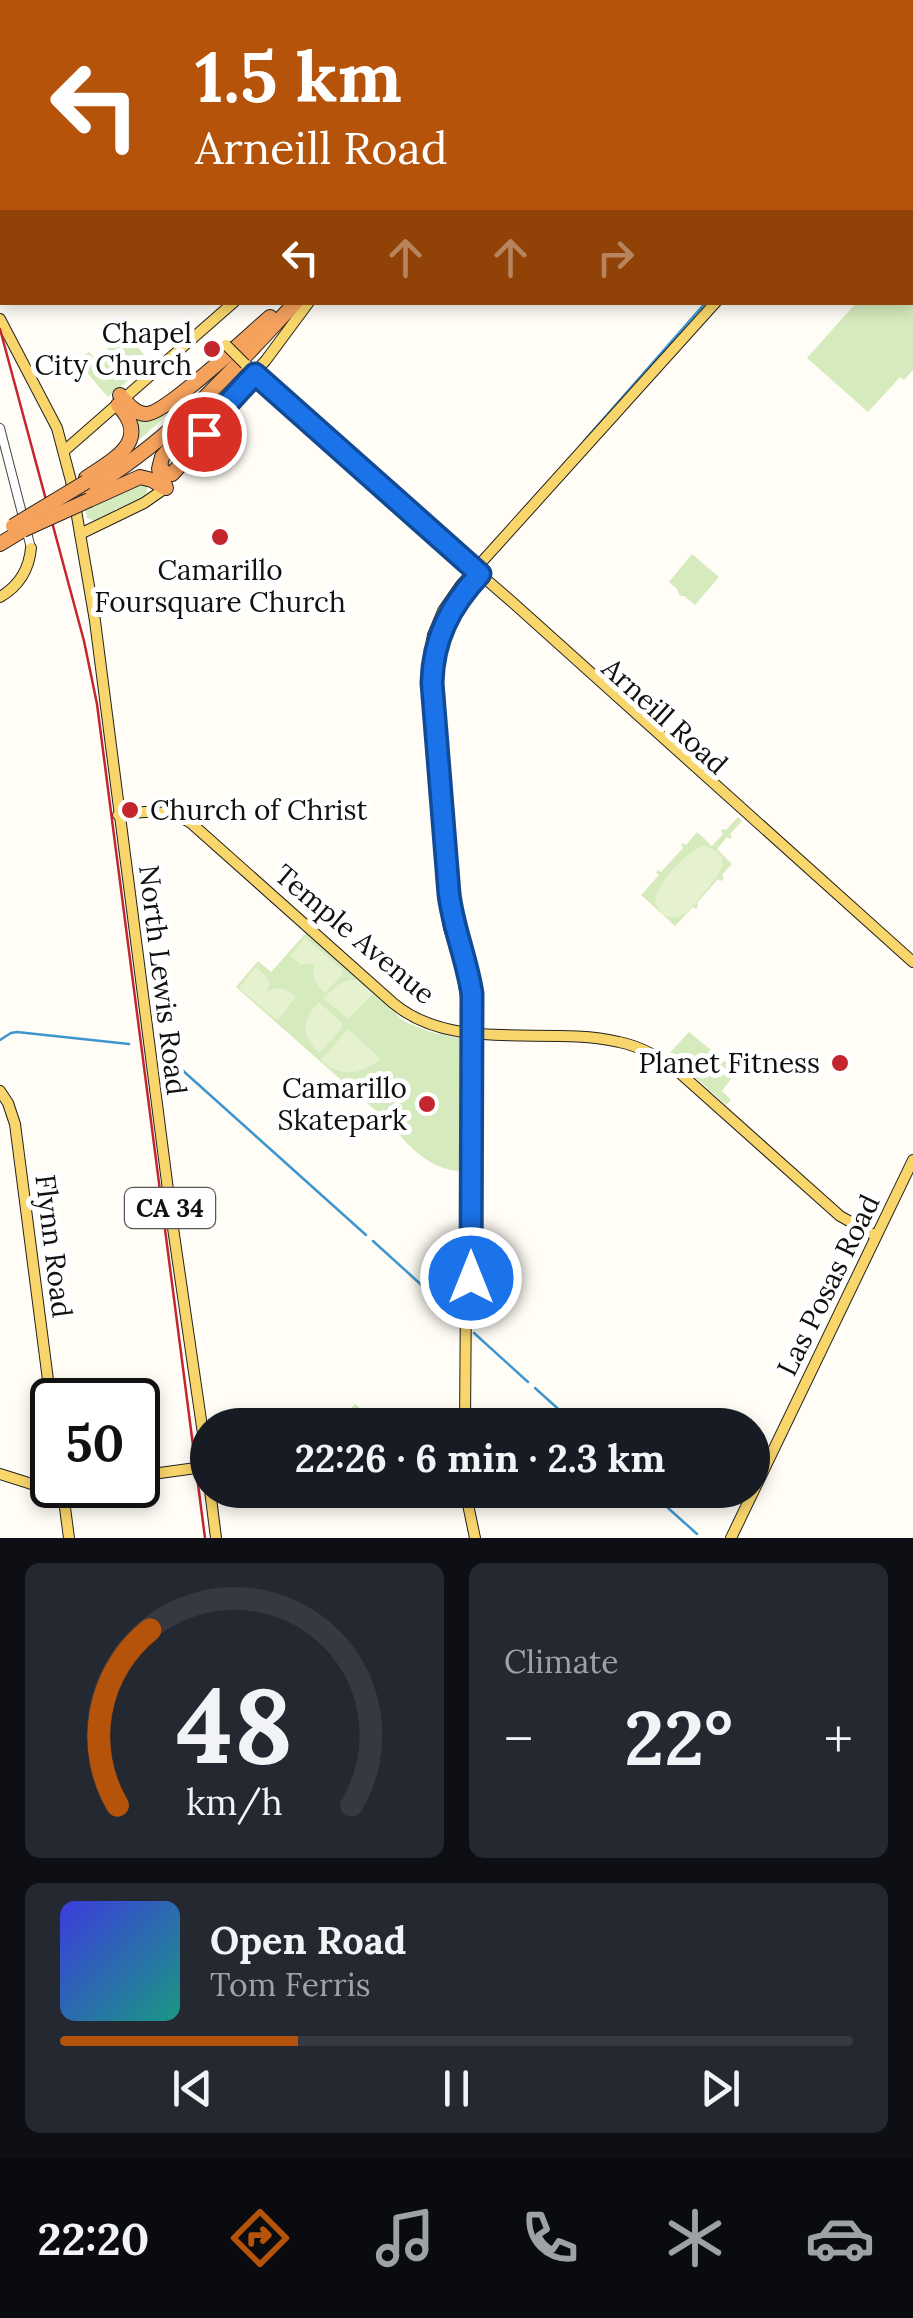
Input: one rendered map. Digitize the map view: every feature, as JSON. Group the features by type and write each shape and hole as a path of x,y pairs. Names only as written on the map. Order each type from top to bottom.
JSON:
{"highway":[{"path":"119,400 140,413 157,412 270,316 288,306"},
{"path":"166,488 160,464 167,451 272,333 288,306"},
{"path":"8,533 134,461 171,431 288,306"},
{"path":"87,488 160,430 270,316"},
{"path":"87,488 132,437 130,419 119,400"},
{"path":"160,464 164,472 173,473 194,450"},
{"path":"8,533 51,503 87,488 144,478 166,488"},
{"path":"144,478 152,487 152,499"}],"main road":[{"path":"119,400 184,348 228,305"},
{"path":"80,534 152,499 166,488 180,473 210,424 307,305"},
{"path":"467,1408 469,976 449,894 432,683 439,630 476,574 715,305"},
{"name":"CA 34","path":"0,308 22,345 46,403"},
{"name":"CA 34","path":"0,320 53,417 64,451"},
{"path":"64,451 209,326"},
{"name":"Arneill Road","path":"224,342 476,574 913,965"},
{"name":"North Lewis Road","path":"64,451 95,621 199,1408"},
{"path":"0,598 24,575 31,548"},
{"name":"Temple Avenue","path":"118,816 159,811 188,821 398,1008 433,1027 470,1033 602,1039 622,1042 654,1055 681,1074 840,1216 874,1235"},
{"name":"Flynn Road","path":"0,1090 15,1124 48,1378"},
{"name":"Las Posas Road","path":"728,1538 913,1149"},
{"name":"Las Posas Road","path":"770,1445 913,1160"},
{"path":"160,1469 190,1464"},
{"path":"0,1471 30,1478"},
{"path":"0,1471 30,1484"},
{"path":"66,1508 69,1538"},
{"path":"212,1508 216,1538"},
{"path":"472,1508 478,1538"},
{"name":"Las Posas Road","path":"728,1538 740,1508"}],"street":[{"path":"0,428 3,452 31,548"}],"green space":[{"path":"854,305 913,305 913,370 904,380 900,377 868,412 807,358"},
{"path":"126,333 150,362 108,397 77,361 89,352 96,359"},
{"path":"243,369 244,377 204,423 176,469 166,469 166,458"},
{"path":"186,398 138,441 134,438 136,416"},
{"path":"137,482 147,484 146,494 139,501 115,508 116,511 95,521 87,518 85,507"},
{"path":"692,554 719,577 695,605 680,596 669,582"},
{"path":"738,817 742,821 730,834 732,837 727,837 717,849 732,864 722,875 724,878 718,879 696,909 693,907 675,926 641,895 659,875 658,870 661,872 683,848 683,843 686,845 697,832 712,846 723,834 721,831"},
{"path":"704,846 720,855 718,875 685,913 674,918 663,915 655,903 660,887 681,861"},
{"path":"306,933 405,1022 463,1039 460,1171 449,1170 421,1156 392,1125 236,987 258,961 271,972"},
{"path":"305,938 342,970 343,974 325,993 315,980 315,964 300,964 290,956"},
{"path":"256,967 270,983 266,993 281,989 296,997 279,1019 239,988"},
{"path":"349,980 357,980 373,994 348,1019 323,998"},
{"path":"319,1002 342,1023 320,1053 305,1028"},
{"path":"347,1030 381,1059 351,1072 336,1070 321,1060"},
{"path":"689,1032 737,1071 722,1091 731,1100 726,1105 668,1055"}],"waterway":[{"path":"584,441 703,305"},
{"path":"0,1040 17,1032 129,1044"},
{"path":"161,1051 366,1235"},
{"path":"373,1241 427,1290"},
{"path":"435,1297 460,1320"},
{"path":"474,1333 528,1382"},
{"path":"535,1388 557,1408"},
{"path":"668,1508 697,1534"}],"railway":[{"path":"0,329 84,641 97,704 205,1538"}],"place":[{"name":"Chapel City Church","path":"212,349"},
{"name":"Camarillo Foursquare Church","path":"220,537"},
{"name":"Church of Christ","path":"130,810"},
{"name":"Planet Fitness","path":"840,1063"},
{"name":"Camarillo Skatepark","path":"427,1104"}],"route":[{"path":"204,434 255,374 480,574 457,600 445,622 434,658 432,683 449,894 472,994 471,1278"}]}
